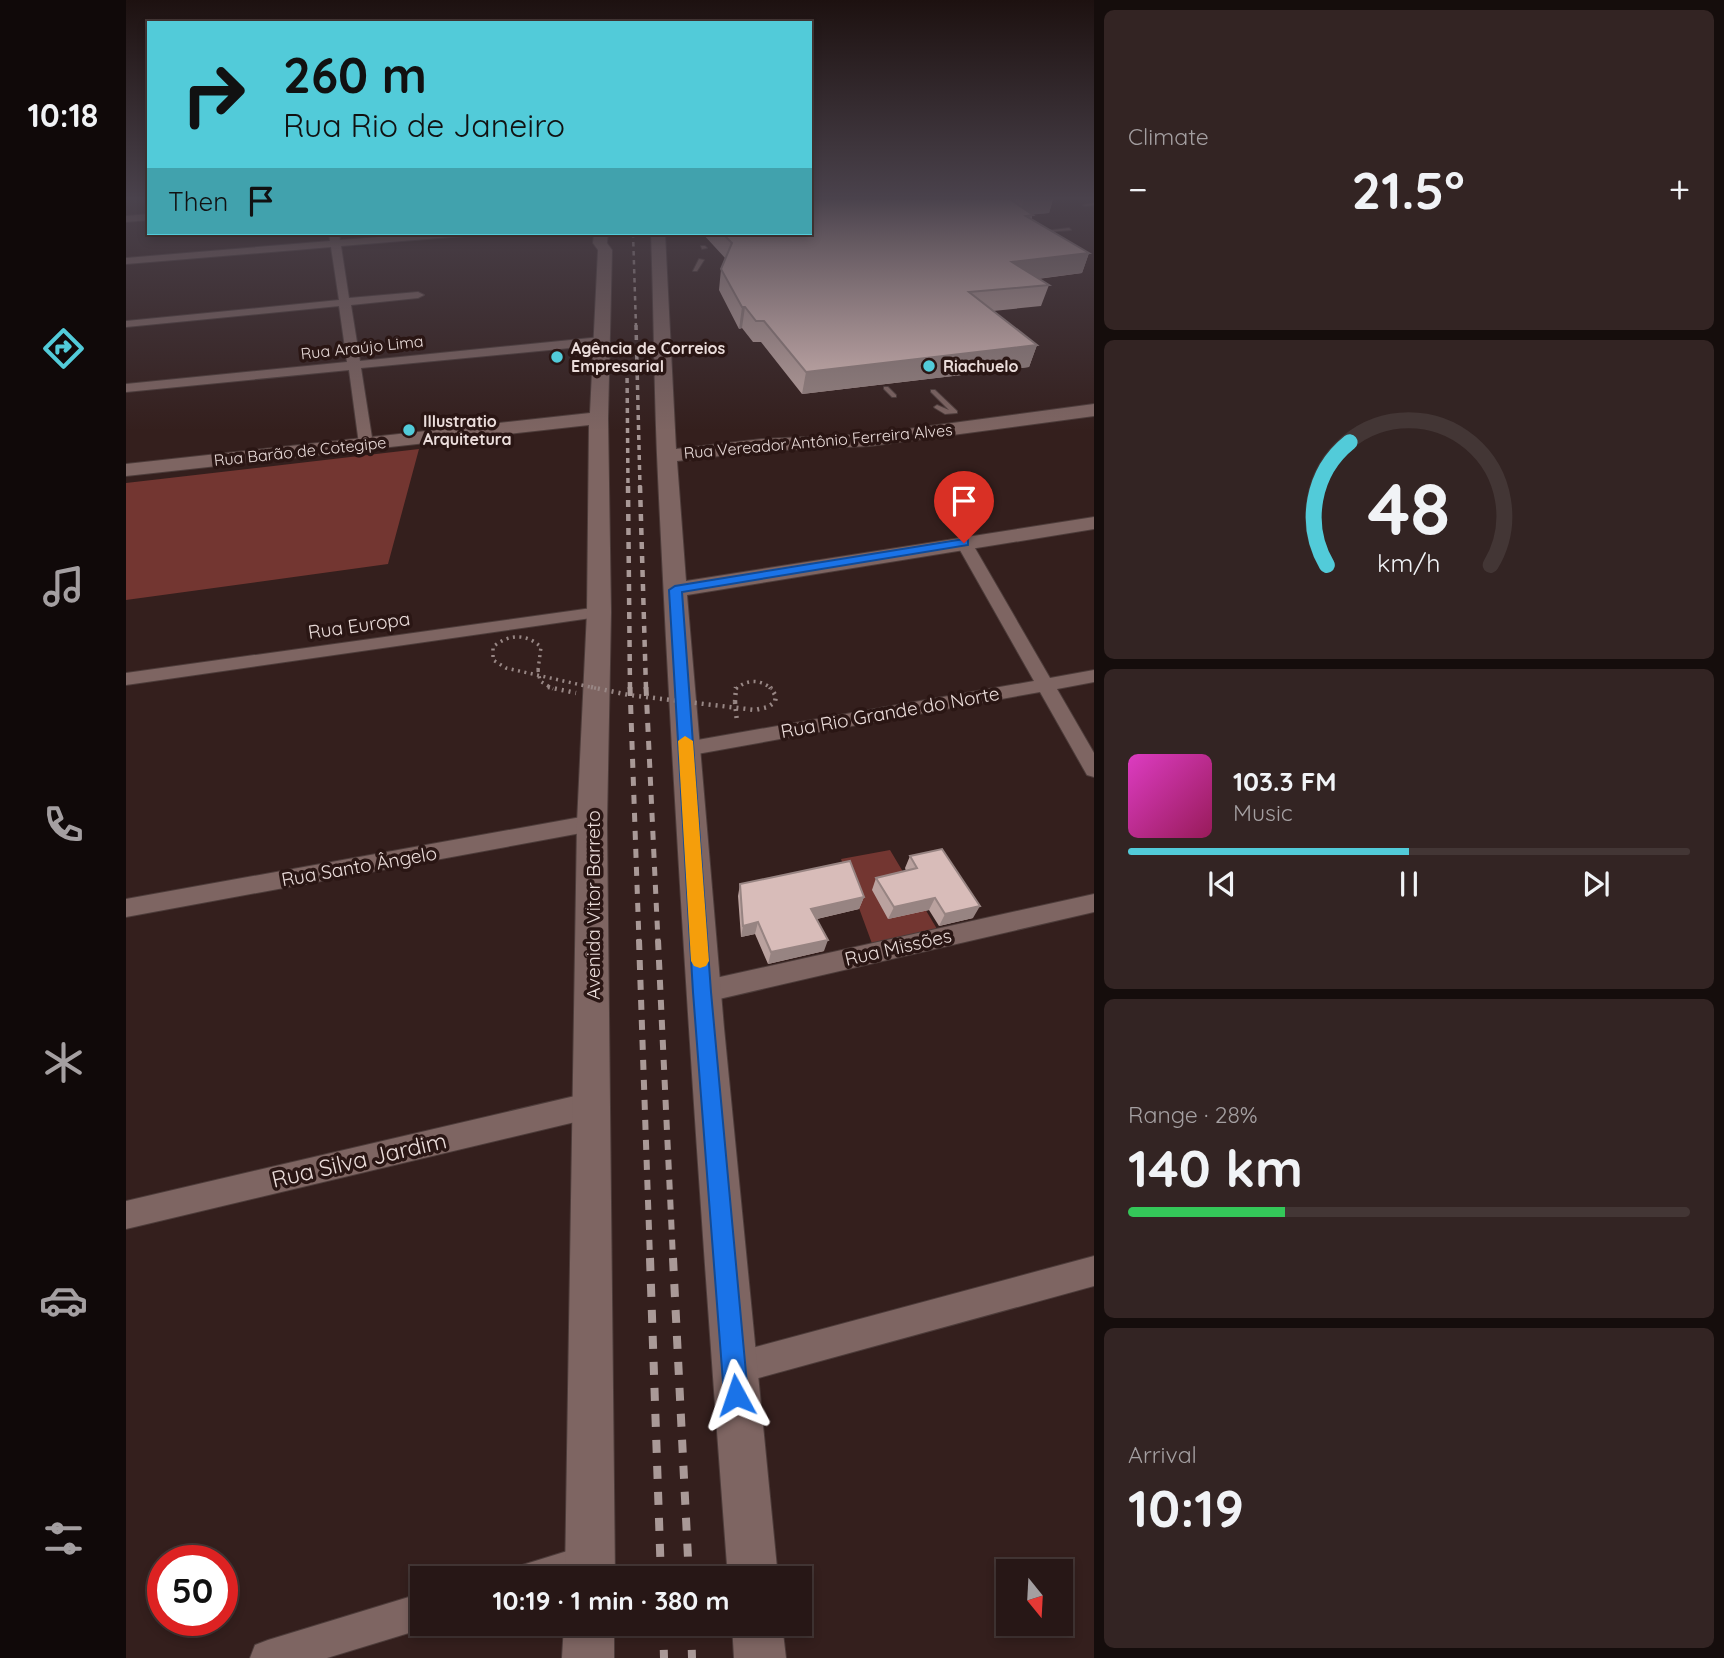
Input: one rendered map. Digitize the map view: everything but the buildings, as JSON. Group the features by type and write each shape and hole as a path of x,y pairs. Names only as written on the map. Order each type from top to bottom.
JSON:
{"main road":[{"name":"Avenida Vitor Barreto","path":"590,1566 592,824 599,612 599,418 604,276"},
{"path":"660,276 667,456 702,992 752,1566"},
{"name":"Rua Vereador Antônio Ferreira Alves","path":"667,456 762,445 870,440 1094,410"},
{"name":"Rua Barão de Cotegipe","path":"126,470 599,418"},
{"path":"675,590 1094,523"},
{"path":"588,1658 589,1636"},
{"path":"758,1636 760,1658"}],"street":[{"path":"340,276 366,444"},
{"path":"126,324 418,295"},
{"name":"Rua Araújo Lima","path":"126,388 601,341"},
{"path":"964,543 1094,770"},
{"name":"Rua Europa","path":"126,679 599,612"},
{"name":"Rua Rio Grande do Norte","path":"686,749 1094,676"},
{"name":"Rua Santo Ângelo","path":"126,908 592,824"},
{"name":"Rua Missões","path":"702,992 1094,903"},
{"name":"Rua Silva Jardim","path":"126,1214 592,1105"},
{"path":"733,1369 1094,1271"},
{"path":"268,1658 410,1615"}],"lane":[{"path":"886,388 894,396"},
{"path":"933,391 955,411 944,412 937,407"}],"path":[{"path":"597,698 550,688 540,681 538,670 542,652 537,642 513,636 493,647 494,660 506,668 629,695 755,710 774,704 777,695 775,690 764,682 747,681 736,687 735,702"}],"shaded area":[{"path":"419,449 388,564 126,600 126,483"},
{"path":"890,850 940,934 874,949 841,859"}],"railway":[{"path":"634,276 636,327"},
{"path":"636,325 640,487"},
{"path":"627,368 628,487"},
{"path":"628,486 630,689"},
{"path":"640,486 646,689"},
{"path":"630,687 639,941"},
{"path":"646,687 658,941"},
{"path":"639,940 650,1259"},
{"path":"658,940 673,1259"},
{"path":"650,1258 661,1566"},
{"path":"673,1258 688,1566"},
{"path":"663,1636 664,1658"},
{"path":"691,1636 692,1658"}],"slow traffic":[{"path":"685,741 700,961"}],"place":[{"name":"Agência de Correios Empresarial","path":"557,357"},
{"name":"Riachuelo","path":"929,366"},
{"name":"Illustratio Arquitetura","path":"409,430"}],"route":[{"path":"736,1395 702,992 675,590 964,543"}]}
